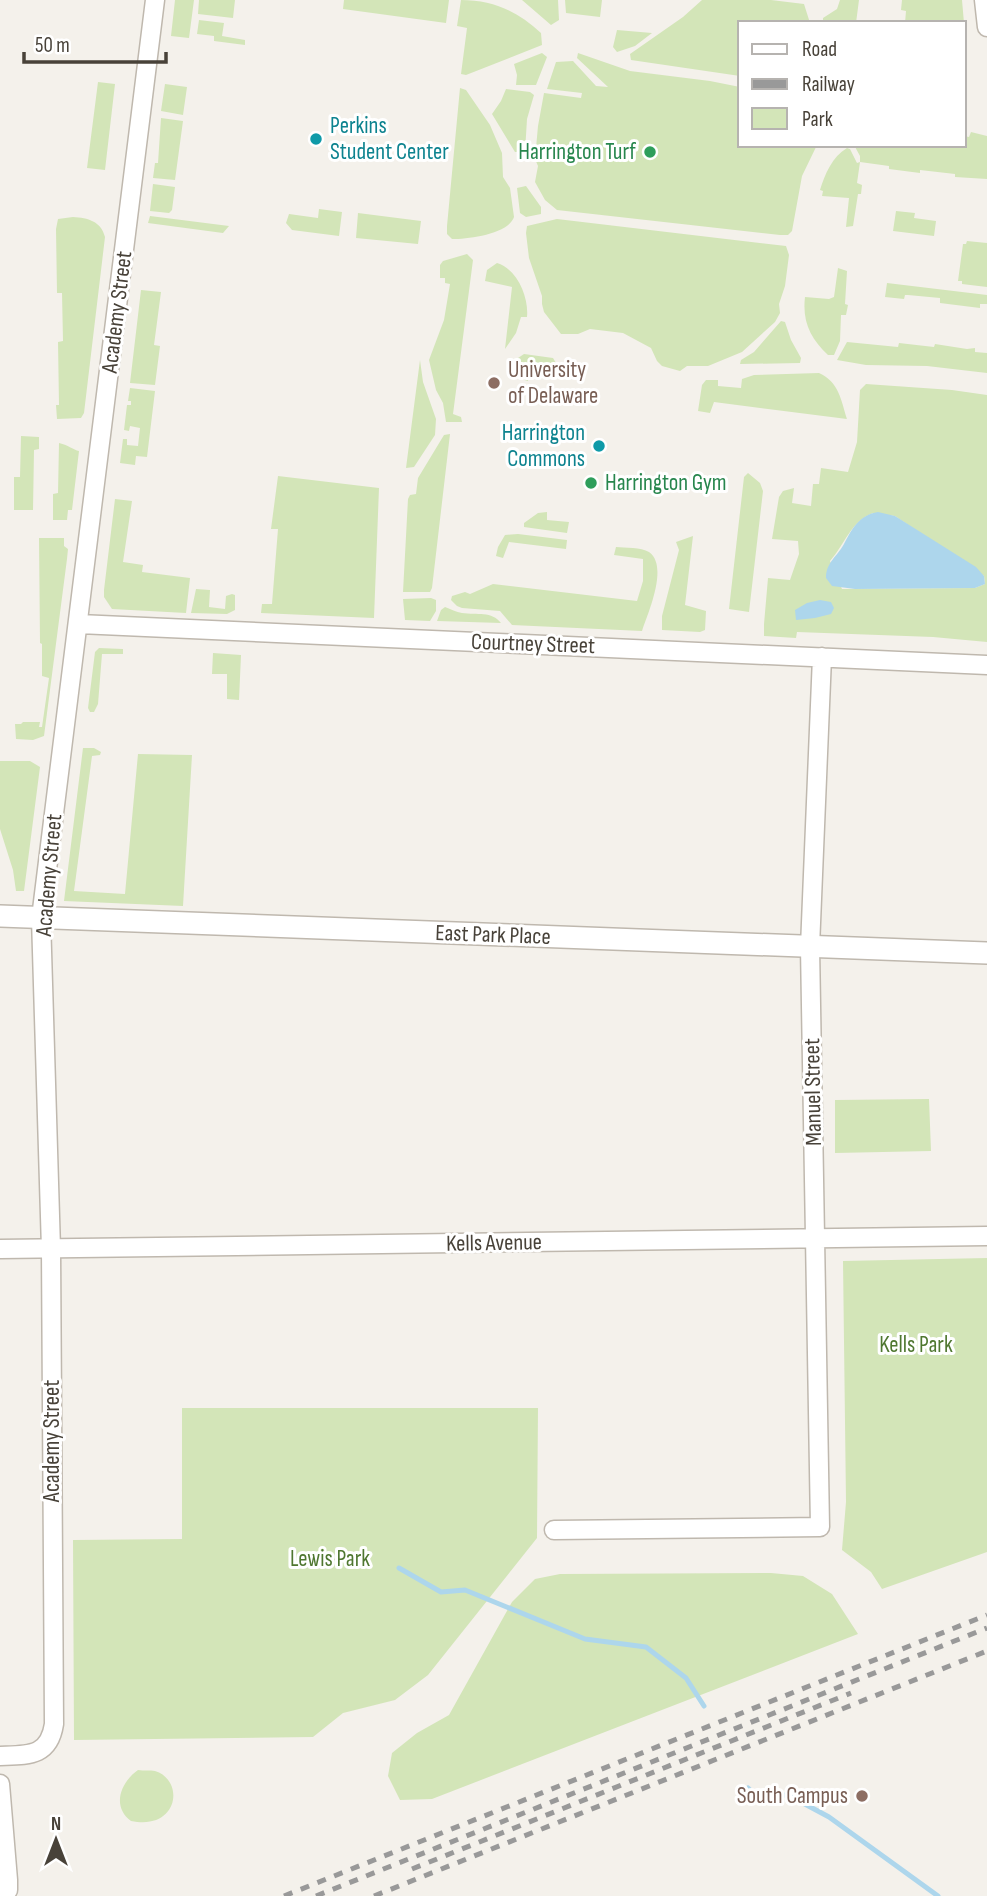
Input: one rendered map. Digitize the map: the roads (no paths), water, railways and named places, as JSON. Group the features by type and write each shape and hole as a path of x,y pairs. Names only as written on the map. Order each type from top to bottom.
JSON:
{"street":[{"name":"Academy Street","path":"0,1756 41,1751 52,1739 54,1724 51,1249 41,918 155,0"},
{"path":"984,0 987,27"},
{"name":"Courtney Street","path":"79,624 987,665"},
{"name":"Manuel Street","path":"554,1530 820,1527 810,947 822,657"},
{"name":"East Park Place","path":"0,916 987,953"},
{"name":"Kells Avenue","path":"0,1249 987,1237"},
{"path":"0,1784 6,1893"}],"water":[{"path":"878,512 895,516 976,567 984,576 985,584 975,588 855,589 832,586 826,578 830,564 857,524 866,516"},
{"path":"820,600 831,602 834,608 831,614 796,620 795,610"}],"waterway":[{"path":"399,1568 441,1592 465,1590 585,1639 646,1647 686,1678 704,1706"},
{"path":"748,1788 756,1796 788,1795 829,1817 938,1896"}],"railway":[{"path":"284,1896 987,1615"},
{"path":"316,1896 987,1628"},
{"path":"374,1896 987,1651"},
{"path":"412,1869 851,1693"}],"place":[{"name":"Perkins Student Center","path":"316,139"},
{"name":"Harrington Turf","path":"650,152"},
{"name":"University of Delaware","path":"494,383"},
{"name":"Harrington Commons","path":"599,446"},
{"name":"Harrington Gym","path":"591,483"},
{"name":"South Campus","path":"862,1796"}],"park label":[{"name":"Kells Park","path":"916,1345"},
{"name":"Lewis Park","path":"330,1559"}]}
